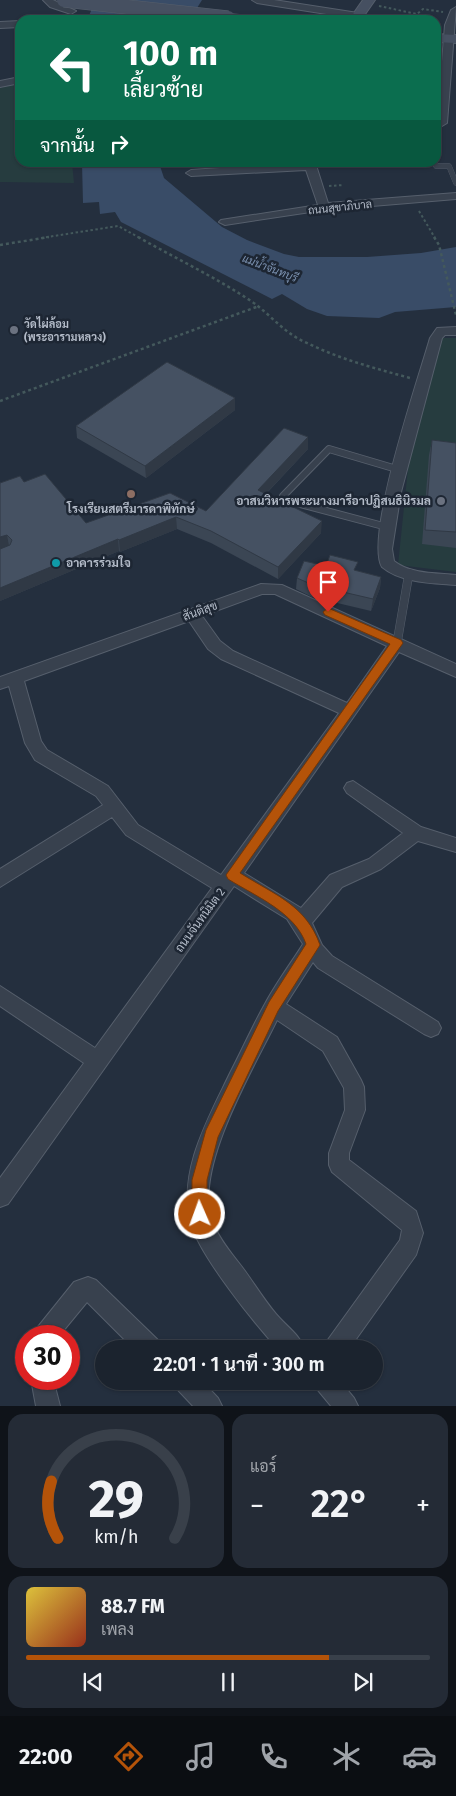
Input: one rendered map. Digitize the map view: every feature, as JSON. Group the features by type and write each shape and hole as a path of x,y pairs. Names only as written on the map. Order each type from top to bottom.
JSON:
{"main road":[{"path":"358,15 365,1"},
{"path":"67,10 168,15"}],"street":[{"path":"48,0 52,5 67,10 76,0"},
{"path":"256,0 339,15"},
{"path":"441,84 447,39 455,12"},
{"path":"0,25 15,24"},
{"path":"0,84 15,81"},
{"path":"441,91 456,92"},
{"path":"441,116 442,124"},
{"path":"191,173 280,167"},
{"path":"310,167 324,208"},
{"name":"ถนนสุขาภิบาล","path":"225,222 324,208 456,196"},
{"path":"456,331 444,331 437,334 400,470 387,528 384,553 386,562 395,570 409,574 456,580"},
{"name":"สันติสุข","path":"8,680 261,588 277,589 397,643"},
{"path":"192,614 214,645 227,655 350,711"},
{"path":"397,643 456,671"},
{"name":"ถนนจันทนิมิต 2","path":"0,1196 228,881 397,643"},
{"path":"8,680 36,749 55,765 102,791 132,830 228,881 294,913 302,921 319,956 325,962 431,1028"},
{"path":"353,788 416,832 456,845"},
{"path":"0,879 114,806"},
{"path":"302,921 336,881 375,864 416,832"},
{"path":"285,1340 268,1322 214,1247 202,1225 198,1203 199,1180 212,1135 273,1007 313,945"},
{"path":"0,995 97,1061"},
{"path":"273,1007 330,1044 343,1064 354,1087 354,1110 339,1153 339,1165 408,1218 413,1227 414,1234 408,1247 341,1340"},
{"path":"54,1325 82,1290 88,1288 142,1340"},
{"path":"44,1390 48,1406"},
{"path":"194,1390 210,1406"},
{"path":"333,1390 346,1406"}],"lane":[{"path":"441,166 449,166 456,183"},
{"path":"387,528 285,500 283,496 329,448 400,470"},
{"path":"397,643 409,574"}],"path":[{"path":"365,1 417,14 423,9 455,12"},
{"path":"413,200 439,245 456,315"},
{"path":"0,245 118,226 259,306 274,317 287,332 326,353 371,369 425,380"},
{"path":"0,401 259,306"}],"green space":[{"path":"15,84 15,167 72,167 74,183 0,182 0,88"},
{"path":"440,338 456,338 456,572 398,565 410,449"}],"water":[{"path":"87,0 202,0 197,8 186,15 89,15 91,11"},
{"name":"แม่น้ำจันทบุรี","path":"82,167 160,167 164,178 222,227 247,240 284,254 299,257 367,257 421,253 456,247 456,307 395,312 379,318 327,316 307,309 282,294 272,299 121,222 115,212 100,214 99,202 83,203"}],"building":[{"path":"167,362 235,398 145,466 76,426"},
{"path":"284,428 308,437 258,490 322,521 278,567 211,531 176,517 0,588 0,549 10,545 12,540 7,535 0,537 0,483 20,476 24,482 45,474 86,523 170,493 206,511"},
{"name":"อาสนวิหารพระนางมารีอาปฏิสนธินิรมล","path":"432,440 456,443 456,532 425,530"},
{"path":"330,555 358,562 354,570 381,577 373,599 313,585 297,578 304,561 326,566"}],"place":[{"name":"วัดไผ่ล้อม (พระอารามหลวง)","path":"14,330"},
{"name":"โรงเรียนสตรีมารดาพิทักษ์","path":"131,494"},
{"name":"อาสนวิหารพระนางมารีอาปฏิสนธินิรมล","path":"441,501"},
{"name":"อาคารร่วมใจ","path":"56,563"}],"route":[{"path":"200,1214 198,1203 199,1180 204,1157 212,1135 273,1007 313,945 308,929 294,913 232,875 397,643 328,612"}]}
